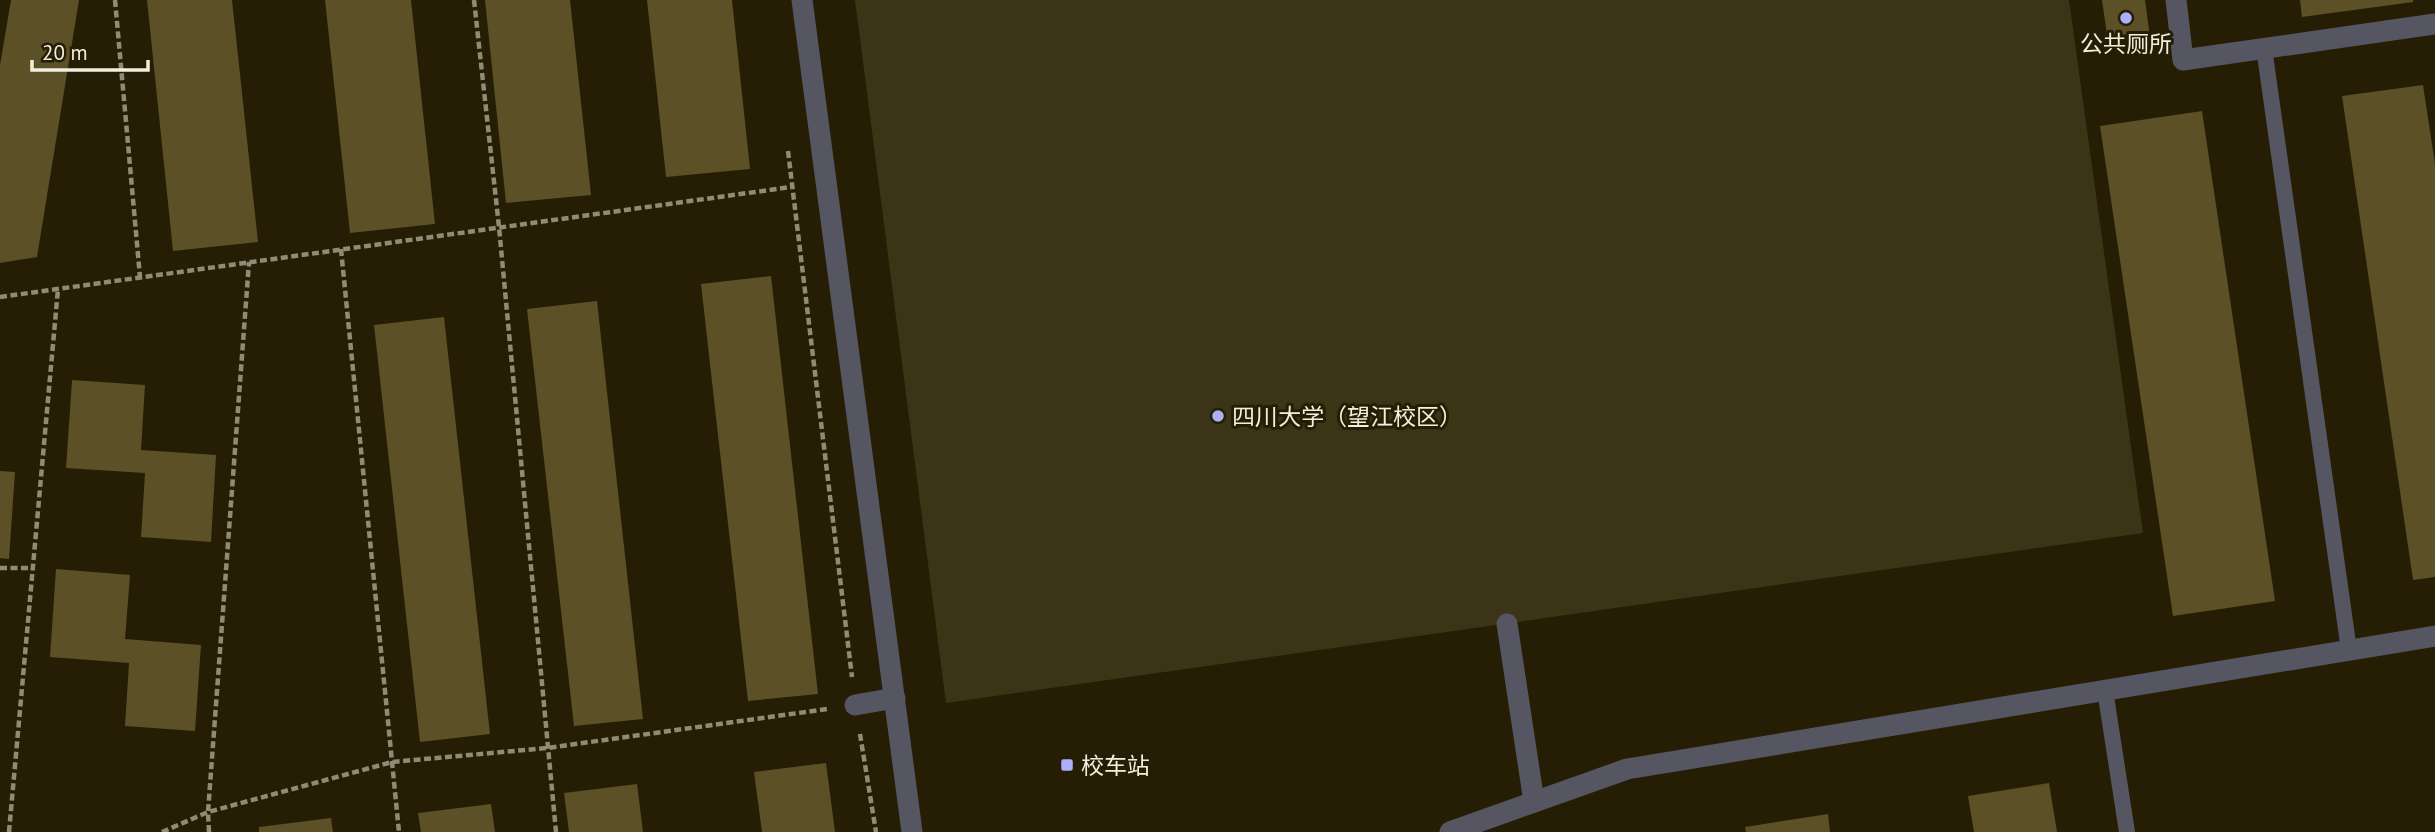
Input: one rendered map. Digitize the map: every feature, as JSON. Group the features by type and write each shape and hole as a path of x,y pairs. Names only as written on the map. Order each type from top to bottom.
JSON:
{"street":[{"path":"802,0 912,832"},
{"path":"2176,0 2183,60 2435,24"},
{"path":"1507,624 1535,802"},
{"path":"1450,832 1491,825 1535,802 1627,769 2435,635"},
{"path":"855,705 895,698"}],"lane":[{"path":"2264,48 2349,650"},
{"path":"2105,690 2127,832"}],"path":[{"path":"115,0 140,277"},
{"path":"474,0 499,227 556,832"},
{"path":"788,147 855,705 876,832"},
{"path":"0,296 791,187"},
{"path":"341,249 399,832"},
{"path":"209,832 208,812 249,262"},
{"path":"9,832 58,289"},
{"path":"0,568 33,568"},
{"path":"162,832 208,812 392,762 547,748 855,705"}],"shaded area":[{"path":"855,0 2069,0 2143,533 946,703"}],"building":[{"path":"11,0 79,0 37,257 0,263 0,65"},
{"path":"147,0 232,0 258,242 173,251"},
{"path":"325,0 411,0 435,224 350,233"},
{"path":"485,0 570,0 591,195 506,203"},
{"path":"647,0 732,0 750,169 666,177"},
{"name":"公共厕所","path":"2102,0 2145,0 2150,37 2108,42"},
{"path":"2300,0 2413,0 2413,2 2302,17"},
{"path":"2423,85 2435,164 2435,577 2413,580 2342,96"},
{"path":"2202,111 2275,601 2173,616 2100,126"},
{"path":"771,276 818,694 748,701 701,284"},
{"path":"597,301 643,719 574,726 527,309"},
{"path":"444,317 490,734 420,742 374,325"},
{"path":"72,380 145,385 141,450 216,455 211,542 141,537 145,473 66,468"},
{"path":"0,471 15,472 9,559 0,558"},
{"path":"56,569 130,575 125,639 201,645 195,731 125,726 129,663 50,657"},
{"path":"826,763 835,832 762,832 754,772"},
{"path":"2049,783 2057,832 1974,832 1968,796"},
{"path":"637,784 643,832 569,832 564,793"},
{"path":"491,804 495,832 421,832 418,813"},
{"path":"1828,814 1830,832 1746,832 1745,827"},
{"path":"331,818 333,832 259,832 259,827"}],"place":[{"name":"公共厕所","path":"2126,18"},
{"name":"四川大学（望江校区）","path":"1218,416"},
{"name":"校车站","path":"1067,765"}]}
